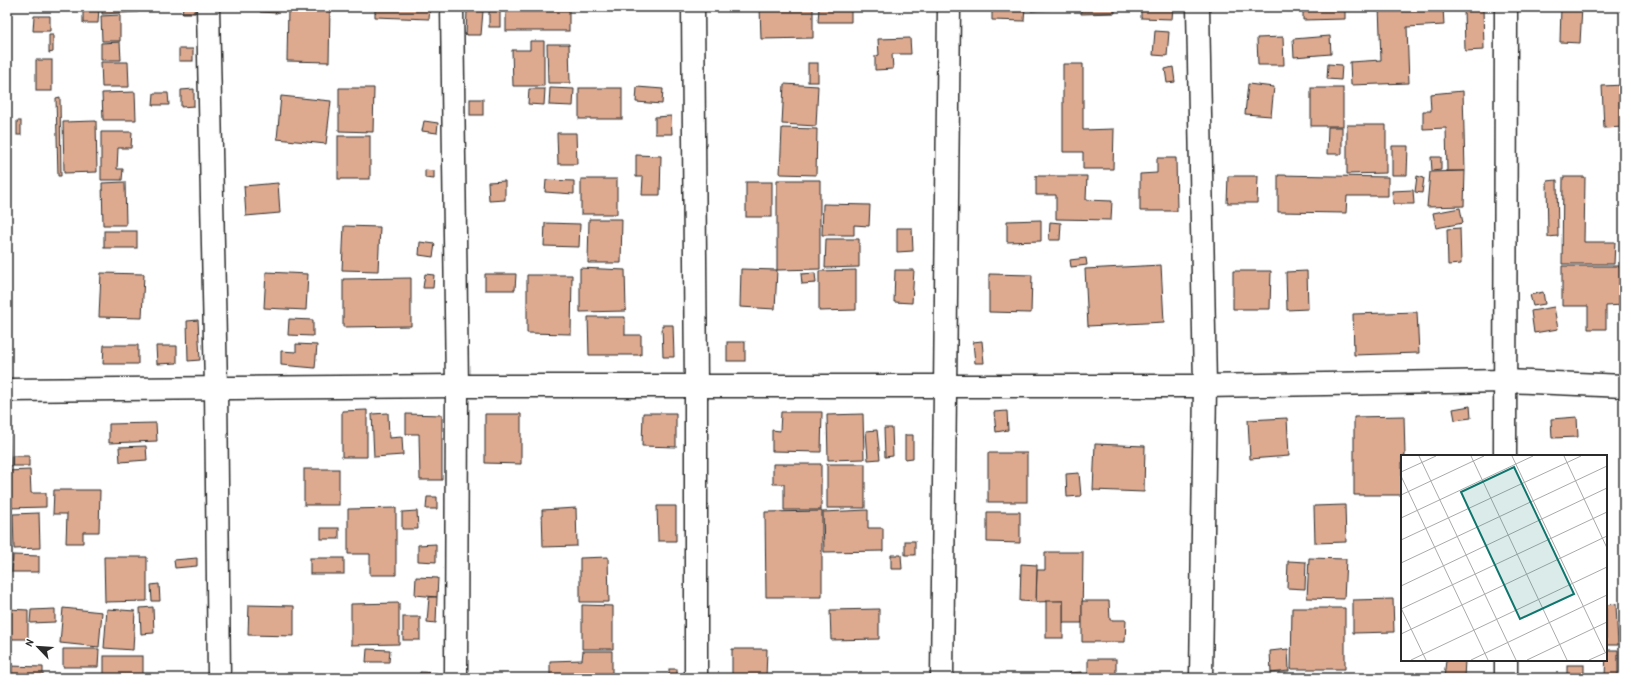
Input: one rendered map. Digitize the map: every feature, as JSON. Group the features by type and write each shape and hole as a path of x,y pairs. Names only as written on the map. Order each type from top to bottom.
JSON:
{"street":[{"path":"208,7 216,388 219,678"},
{"path":"452,7 457,386 456,678"},
{"path":"693,7 696,386 696,678"},
{"path":"942,678 949,7"},
{"path":"1198,7 1205,386 1201,678"},
{"path":"1505,455 1506,7"},
{"path":"7,390 457,386 1205,386 1505,381 1624,386"},
{"path":"1506,661 1506,678"}],"building":[{"path":"83,7 99,7 98,23 83,23"},
{"path":"102,7 138,7 138,12 102,14"},
{"path":"183,7 195,7 195,13 182,13"},
{"path":"261,7 277,7 277,13 260,12"},
{"path":"288,7 330,7 329,62 287,61"},
{"path":"375,7 430,7 429,19 375,17"},
{"path":"489,7 500,7 500,27 489,27"},
{"path":"506,7 569,7 569,31 506,31"},
{"path":"760,7 813,7 813,38 761,39"},
{"path":"819,7 851,7 851,22 818,22"},
{"path":"992,7 1025,7 1024,21 992,20"},
{"path":"1031,7 1059,7 1059,9 1031,11"},
{"path":"1081,7 1115,7 1115,13 1081,14"},
{"path":"1141,7 1173,7 1172,19 1141,18"},
{"path":"1303,7 1345,7 1345,19 1303,20"},
{"path":"1379,7 1443,7 1444,25 1407,27 1409,83 1351,85 1350,62 1381,60"},
{"path":"1483,7 1484,50 1465,51 1464,8"},
{"path":"1561,7 1582,7 1580,43 1560,42"},
{"path":"467,10 483,11 481,35 466,35"},
{"path":"120,15 120,41 102,41 101,16"},
{"path":"34,16 50,16 50,31 33,31"},
{"path":"1155,31 1169,32 1167,56 1153,55"},
{"path":"49,35 53,35 53,52 49,53"},
{"path":"1330,36 1331,54 1294,57 1293,39"},
{"path":"1283,37 1284,65 1258,65 1257,38"},
{"path":"910,38 911,54 892,54 893,69 875,70 875,56 879,55 878,39"},
{"path":"530,41 544,41 544,86 513,86 512,50 530,50"},
{"path":"120,42 121,60 101,60 101,43"},
{"path":"547,44 569,44 570,83 548,83"},
{"path":"179,49 193,49 193,61 179,61"},
{"path":"36,60 52,60 52,91 36,91"},
{"path":"101,62 128,62 129,87 102,87"},
{"path":"808,63 818,63 818,82 808,82"},
{"path":"1063,64 1083,64 1083,130 1114,129 1113,169 1083,169 1083,152 1063,152"},
{"path":"1328,64 1342,65 1341,80 1327,79"},
{"path":"1173,67 1175,82 1167,83 1165,69"},
{"path":"784,84 818,86 816,126 782,124"},
{"path":"1248,84 1274,87 1271,116 1245,114"},
{"path":"1624,85 1624,127 1604,128 1602,86"},
{"path":"637,87 663,89 662,104 636,102"},
{"path":"339,88 374,88 373,132 339,131"},
{"path":"550,88 574,89 573,106 549,105"},
{"path":"579,88 622,88 622,119 579,119"},
{"path":"1311,88 1343,88 1343,126 1311,126"},
{"path":"194,89 194,106 181,107 181,90"},
{"path":"529,89 545,89 544,105 528,104"},
{"path":"1463,91 1465,171 1447,171 1446,128 1423,129 1423,111 1431,111 1430,94"},
{"path":"135,92 136,120 103,120 102,93"},
{"path":"154,93 168,93 169,105 153,105"},
{"path":"281,96 331,101 326,144 277,139"},
{"path":"60,97 61,176 58,176 56,98"},
{"path":"470,99 483,99 483,115 470,115"},
{"path":"671,116 672,134 655,134 655,117"},
{"path":"17,121 21,121 21,135 17,135"},
{"path":"96,121 97,172 64,173 63,122"},
{"path":"424,121 438,123 437,133 422,131"},
{"path":"1347,125 1386,125 1386,173 1347,174"},
{"path":"1328,127 1342,127 1342,154 1327,154"},
{"path":"782,128 817,129 816,175 780,174"},
{"path":"101,132 132,132 131,148 118,148 117,169 123,169 122,180 101,180"},
{"path":"557,133 576,133 577,164 558,164"},
{"path":"338,136 370,136 370,179 338,179"},
{"path":"1392,146 1408,146 1407,175 1392,175"},
{"path":"636,155 661,156 660,195 642,195 643,177 636,177"},
{"path":"1431,157 1441,157 1441,170 1432,171"},
{"path":"1157,158 1176,158 1177,211 1140,211 1140,174 1157,173"},
{"path":"425,170 434,171 434,179 425,178"},
{"path":"1465,171 1464,206 1427,207 1430,172"},
{"path":"1278,175 1388,177 1388,196 1347,196 1346,213 1278,212"},
{"path":"1036,176 1087,176 1086,200 1112,201 1111,220 1056,219 1056,195 1036,195"},
{"path":"1228,176 1258,176 1257,203 1227,203"},
{"path":"1417,176 1424,178 1422,193 1415,192"},
{"path":"1563,177 1585,177 1584,242 1615,242 1614,264 1562,264"},
{"path":"581,179 617,179 617,214 581,214"},
{"path":"546,180 574,181 574,194 545,192"},
{"path":"777,180 820,180 820,269 777,270"},
{"path":"1557,180 1558,236 1548,237 1547,181"},
{"path":"505,181 505,200 489,201 488,182"},
{"path":"125,182 126,225 103,225 102,183"},
{"path":"746,182 772,182 772,217 746,217"},
{"path":"278,183 280,213 246,216 244,186"},
{"path":"1413,190 1414,204 1393,204 1392,191"},
{"path":"823,204 870,205 869,226 854,225 854,235 822,235"},
{"path":"1460,208 1463,223 1436,228 1433,213"},
{"path":"589,219 622,219 621,263 588,263"},
{"path":"1041,220 1041,241 1007,242 1007,221"},
{"path":"1050,222 1061,223 1060,240 1049,240"},
{"path":"545,223 580,224 579,247 544,246"},
{"path":"344,226 380,227 378,271 342,270"},
{"path":"897,228 912,228 913,251 897,252"},
{"path":"1460,228 1461,264 1448,265 1447,229"},
{"path":"104,231 137,231 137,248 104,248"},
{"path":"826,239 859,239 859,267 825,268"},
{"path":"420,242 435,244 433,257 419,255"},
{"path":"1086,258 1087,265 1071,267 1070,260"},
{"path":"1161,265 1164,322 1088,326 1085,269"},
{"path":"1562,266 1623,266 1623,305 1606,306 1606,329 1588,329 1588,306 1562,306"},
{"path":"580,268 625,270 626,311 580,312"},
{"path":"741,269 777,270 775,309 740,307"},
{"path":"856,270 856,310 819,311 819,271"},
{"path":"895,270 914,270 912,303 894,302"},
{"path":"1233,271 1271,271 1270,309 1233,309"},
{"path":"1307,271 1308,309 1287,310 1286,272"},
{"path":"266,272 308,274 306,310 264,308"},
{"path":"101,273 144,274 142,318 99,317"},
{"path":"815,273 816,283 802,284 801,274"},
{"path":"425,274 434,275 433,288 423,288"},
{"path":"485,274 516,274 515,290 485,290"},
{"path":"989,274 1032,275 1031,313 989,312"},
{"path":"527,275 572,275 571,334 527,333"},
{"path":"411,278 411,326 343,327 343,279"},
{"path":"1543,292 1545,304 1533,306 1530,295"},
{"path":"1554,307 1558,329 1534,333 1531,311"},
{"path":"1417,312 1419,353 1354,355 1353,314"},
{"path":"588,317 625,317 625,335 641,335 641,355 589,355"},
{"path":"289,319 313,320 313,336 288,335"},
{"path":"198,320 200,360 188,361 187,321"},
{"path":"662,325 673,325 674,357 663,357"},
{"path":"982,341 984,363 975,363 973,342"},
{"path":"727,342 745,342 745,361 727,361"},
{"path":"296,344 317,345 315,368 281,365 281,351 296,352"},
{"path":"104,345 138,345 138,364 103,364"},
{"path":"156,346 177,346 177,363 157,364"},
{"path":"1470,406 1471,418 1455,420 1453,409"},
{"path":"367,410 367,457 342,457 342,411"},
{"path":"1007,411 1008,430 996,432 994,412"},
{"path":"781,412 822,412 821,452 772,451 772,430 780,431"},
{"path":"388,413 389,438 402,437 403,455 374,457 372,414"},
{"path":"643,413 676,413 676,447 642,446"},
{"path":"406,414 442,415 442,480 420,480 419,434 406,434"},
{"path":"485,414 521,414 521,464 485,463"},
{"path":"863,414 864,459 828,460 827,415"},
{"path":"1404,416 1405,455 1401,455 1401,495 1354,495 1354,417"},
{"path":"1577,417 1578,437 1552,438 1551,419"},
{"path":"7,418 9,418 10,467 7,466"},
{"path":"1287,418 1289,456 1250,459 1248,420"},
{"path":"156,423 157,441 109,443 109,424"},
{"path":"884,428 892,428 893,456 885,457"},
{"path":"877,430 880,459 868,460 866,431"},
{"path":"905,435 913,435 913,458 905,459"},
{"path":"1095,444 1145,446 1144,492 1093,490"},
{"path":"146,446 147,460 120,462 119,447"},
{"path":"988,453 1027,453 1027,502 988,502"},
{"path":"12,456 29,456 29,466 12,466"},
{"path":"773,464 821,464 821,510 784,510 784,484 773,484"},
{"path":"827,464 865,464 865,508 827,508"},
{"path":"304,469 339,469 339,505 304,505"},
{"path":"30,470 31,493 46,493 46,507 7,508 7,471"},
{"path":"1079,473 1081,496 1067,497 1066,474"},
{"path":"54,490 100,490 99,532 83,532 83,543 66,543 67,514 53,514"},
{"path":"427,497 437,497 437,509 426,509"},
{"path":"1345,505 1346,542 1315,543 1314,506"},
{"path":"657,506 676,506 676,541 658,541"},
{"path":"396,508 396,575 370,575 370,554 348,554 348,509"},
{"path":"576,508 577,546 543,547 542,510"},
{"path":"868,510 868,528 883,528 883,551 824,552 823,512"},
{"path":"417,511 418,529 402,529 402,512"},
{"path":"822,511 822,597 766,597 765,512"},
{"path":"987,512 1020,512 1020,543 987,542"},
{"path":"39,513 40,548 14,549 13,514"},
{"path":"321,528 339,528 339,539 321,539"},
{"path":"905,541 915,541 915,555 905,555"},
{"path":"436,544 436,562 418,561 418,545"},
{"path":"1045,552 1083,552 1082,623 1063,623 1063,601 1036,602 1037,570 1045,570"},
{"path":"13,555 39,556 39,572 12,572"},
{"path":"891,555 901,555 902,569 891,569"},
{"path":"104,557 147,557 147,601 105,602"},
{"path":"608,557 609,602 580,602 580,558"},
{"path":"197,558 197,566 175,568 174,560"},
{"path":"310,558 344,558 344,574 310,574"},
{"path":"1309,558 1346,559 1344,599 1307,598"},
{"path":"1288,561 1306,562 1305,589 1287,588"},
{"path":"1021,564 1037,565 1036,602 1020,601"},
{"path":"416,577 438,578 437,597 415,595"},
{"path":"159,584 160,601 152,601 151,585"},
{"path":"429,597 437,597 436,623 427,622"},
{"path":"1393,599 1394,632 1353,633 1353,600"},
{"path":"1046,601 1063,601 1063,638 1046,638"},
{"path":"1082,601 1109,601 1110,620 1126,620 1125,642 1082,642"},
{"path":"399,603 399,644 351,645 351,604"},
{"path":"1616,604 1618,645 1607,645 1607,605"},
{"path":"249,605 294,606 294,636 248,635"},
{"path":"582,605 613,606 613,649 582,649"},
{"path":"153,607 154,633 141,634 140,608"},
{"path":"63,608 102,612 99,647 60,643"},
{"path":"1292,608 1345,608 1345,669 1291,669"},
{"path":"8,609 28,610 28,639 8,639"},
{"path":"55,609 55,622 30,623 31,610"},
{"path":"107,609 135,611 133,650 104,648"},
{"path":"879,609 879,639 831,640 830,610"},
{"path":"403,617 420,617 420,640 403,640"},
{"path":"63,649 99,649 98,667 63,667"},
{"path":"367,649 390,650 389,662 366,662"},
{"path":"732,649 767,649 766,678 732,678"},
{"path":"1288,649 1289,671 1271,673 1270,651"},
{"path":"1607,650 1618,650 1618,676 1605,677"},
{"path":"583,651 612,651 612,678 550,678 550,661 582,660"},
{"path":"104,656 143,656 143,678 104,678"},
{"path":"1088,659 1116,659 1116,678 1088,678"},
{"path":"1446,661 1465,661 1464,678 1444,678"},
{"path":"1567,665 1584,665 1584,678 1567,678"},
{"path":"9,666 43,667 43,678 9,678"},
{"path":"669,669 677,669 677,678 669,678"},
{"path":"420,672 437,673 437,678 420,678"},
{"path":"1082,672 1082,678 1069,678 1069,673"}]}
